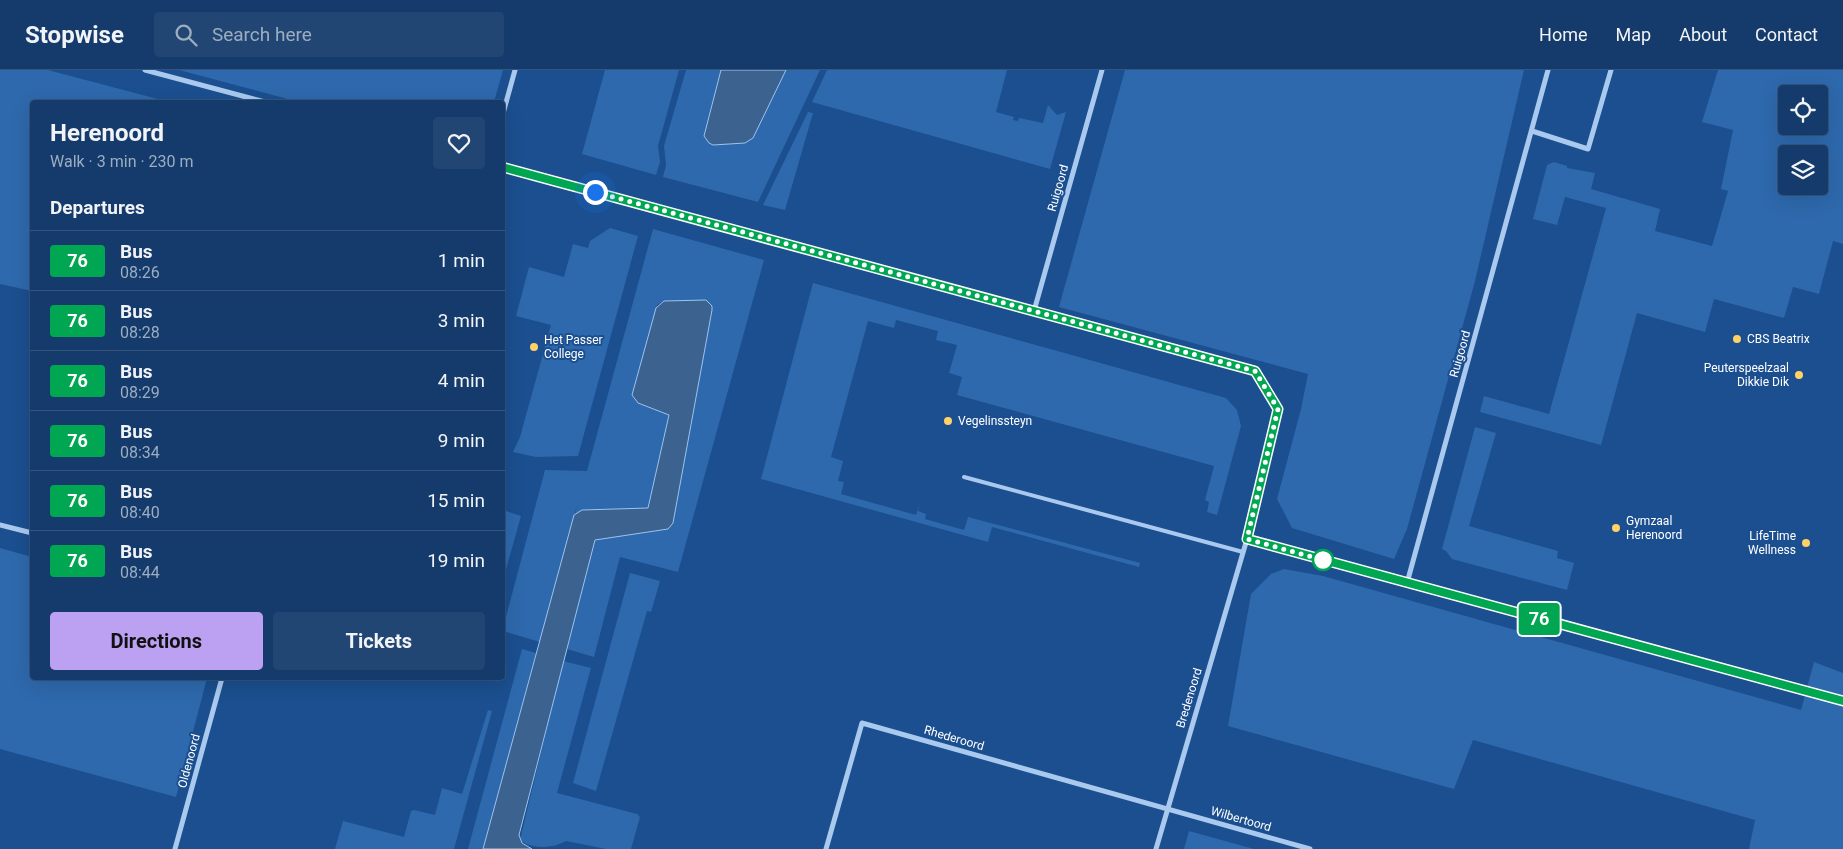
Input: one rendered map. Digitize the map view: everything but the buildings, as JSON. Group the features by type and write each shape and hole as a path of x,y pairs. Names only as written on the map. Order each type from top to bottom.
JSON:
{"street":[{"path":"145,70 258,100"},
{"path":"505,106 515,70"},
{"name":"Ruigoord","path":"1034,311 1102,70"},
{"name":"Ruigoord","path":"1407,583 1548,70"},
{"path":"1532,131 1588,149 1611,70"},
{"name":"Bredenoord","path":"505,168 1255,371 1278,409 1247,539 1166,809 1156,849"},
{"path":"0,524 30,532"},
{"path":"1247,539 1843,701"},
{"name":"Oldenoord","path":"175,849 221,680"},
{"name":"Rhederoord","path":"826,849 862,723 1166,809"},
{"name":"Wilbertoord","path":"1166,809 1310,849"}],"lane":[{"path":"964,477 1243,552"}],"shaded area":[{"path":"0,70 48,70 161,100 30,100 30,291 0,284"},
{"path":"179,70 503,70 495,100 292,100"},
{"path":"605,70 679,70 658,146 660,162 656,175 582,154"},
{"path":"686,70 721,70 704,136 753,138 786,70 820,70 758,202 663,177 666,165 664,146"},
{"path":"721,70 786,70 753,138 745,143 713,145 704,136"},
{"path":"827,70 1007,70 996,112 1014,117 1013,120 1018,121 1019,118 1043,123 1048,105 1057,115 1066,112 1050,169 812,102"},
{"path":"1125,70 1524,70 1475,281 1407,529 1394,559 1292,528 1277,499 1301,409 1308,374 1059,307"},
{"path":"1718,70 1843,70 1843,244 1833,241 1819,294 1793,287 1784,318 1714,299 1705,332 1637,313 1601,445 1480,412 1484,396 1549,414 1606,208 1565,197 1557,225 1533,219 1547,165 1554,162 1567,166 1567,168 1595,173 1591,189 1660,209 1655,231 1712,246 1728,191 1721,189 1733,130 1702,122"},
{"path":"808,112 813,113 785,210 763,205"},
{"path":"610,228 638,236 578,456 536,457 513,452 520,437 551,325 516,316 529,267 564,277 573,244 588,248 590,241"},
{"path":"653,229 764,260 678,572 620,557 594,657 567,649 593,544 598,538 673,523 712,306 664,301 657,305 638,403 669,415 648,508 582,510 575,515 577,505 540,642 505,632 505,620 545,470 587,471"},
{"path":"813,283 1226,398 1237,410 1241,426 1217,515 1207,512 1209,502 1205,500 1214,466 957,395 962,377 949,373 957,345 936,340 938,331 896,320 894,328 868,321 831,457 843,461 838,481 844,482 841,494 916,515 920,503 918,511 926,514 925,519 964,530 968,517 1140,563 1139,567 992,527 988,542 761,479"},
{"path":"706,300 712,306 712,310 673,523 668,529 595,540 519,835 522,843 532,849 483,849 574,515 582,510 648,508 669,415 638,403 632,395 656,308 664,301"},
{"path":"1475,427 1496,433 1469,526 1558,551 1557,558 1574,563 1567,590 1452,559 1442,549"},
{"path":"505,511 521,516 505,573"},
{"path":"0,548 30,556 30,680 206,680 176,797 0,749"},
{"path":"1284,569 1323,576 1801,710 1814,662 1843,673 1843,849 1749,849 1755,820 1473,740 1454,789 1228,726 1251,594 1271,574"},
{"path":"630,573 660,581 651,612 647,611 596,791 573,783"},
{"path":"522,649 536,653 483,849 468,849"},
{"path":"563,661 591,668 557,793 637,814 640,817 631,849 606,849 566,841 542,847 530,845 520,840"},
{"path":"488,710 492,711 454,849 335,849 343,821 404,837 411,811 435,815 442,788 462,794"},
{"path":"1189,831 1254,849 1184,849"}],"bus line":[{"name":"76","path":"505,168 1255,371 1278,409 1247,539 1843,701"}],"place":[{"name":"CBS Beatrix","path":"1737,339"},
{"name":"Het Passer College","path":"534,347"},
{"name":"Peuterspeelzaal Dikkie Dik","path":"1799,375"},
{"name":"Vegelinssteyn","path":"948,421"},
{"name":"Gymzaal Herenoord","path":"1616,528"},
{"name":"LifeTime Wellness","path":"1806,543"}],"route":[{"path":"595,192 1255,371 1278,409 1247,539 1323,560"}]}
